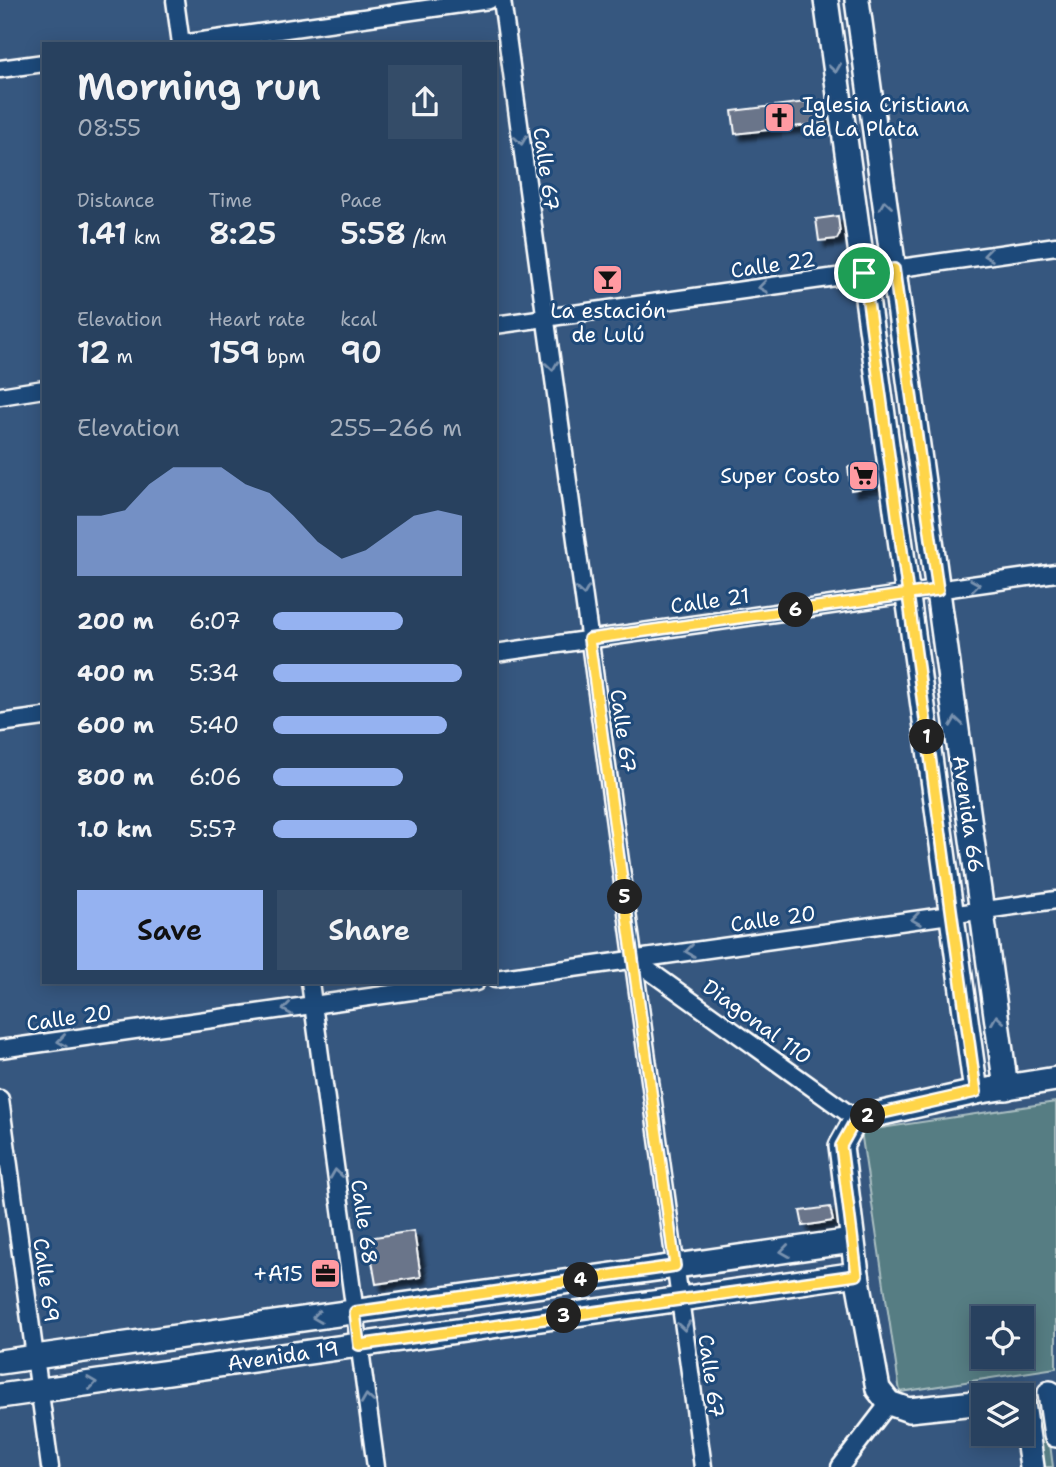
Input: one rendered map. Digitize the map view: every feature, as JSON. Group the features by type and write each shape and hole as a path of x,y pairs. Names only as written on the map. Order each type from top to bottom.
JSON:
{"main road":[{"name":"Avenida 66","path":"826,0 976,1092"},
{"name":"Avenida 66","path":"857,0 1006,1088"},
{"path":"971,1403 909,1410 889,1403 878,1390 857,1275 841,1146 856,1119 976,1092 1056,1079"},
{"name":"Avenida 19","path":"0,1362 852,1241"},
{"name":"Avenida 19","path":"0,1396 857,1275"},
{"path":"1034,1395 1053,1393 1056,1435"},
{"path":"1029,1446 1032,1467"}],"street":[{"path":"175,0 181,42"},
{"path":"195,42 489,0"},
{"name":"Calle 67","path":"502,0 703,1467"},
{"path":"0,69 42,63"},
{"name":"Calle 22","path":"497,325 1056,246"},
{"path":"0,396 42,389"},
{"name":"Calle 21","path":"497,653 1056,573"},
{"path":"0,723 42,717"},
{"name":"Calle 20","path":"497,979 1056,900"},
{"name":"Diagonal 110","path":"633,960 856,1119"},
{"name":"Calle 68","path":"310,984 376,1467"},
{"name":"Calle 20","path":"0,1049 462,984"},
{"name":"Calle 69","path":"0,1099 50,1467"},
{"path":"840,1467 889,1403"}],"green space":[{"path":"1056,1102 1056,1368 900,1392 861,1131"},
{"path":"1037,1413 1047,1420 1053,1467 1036,1467 1034,1417"}],"building":[{"name":"Iglesia Cristiana de La Plata","path":"822,100 825,123 735,134 732,111"},
{"path":"838,216 840,233 837,239 819,241 816,219"},
{"name":"Super Costo","path":"874,463 878,485 851,490 848,467"},
{"path":"830,1207 833,1221 803,1226 800,1211"},
{"path":"414,1231 421,1277 376,1284 368,1238"}],"place":[{"name":"Iglesia Cristiana de La Plata","path":"779,117"},
{"name":"La estación de Lulú","path":"608,279"},
{"name":"Super Costo","path":"863,476"},
{"name":"+A15","path":"326,1274"}],"route":[{"path":"864,273 894,269 938,590 907,594 828,605 589,639 675,1266 355,1312 359,1345 857,1275 841,1146 856,1119 976,1092 907,594 864,273"}]}
